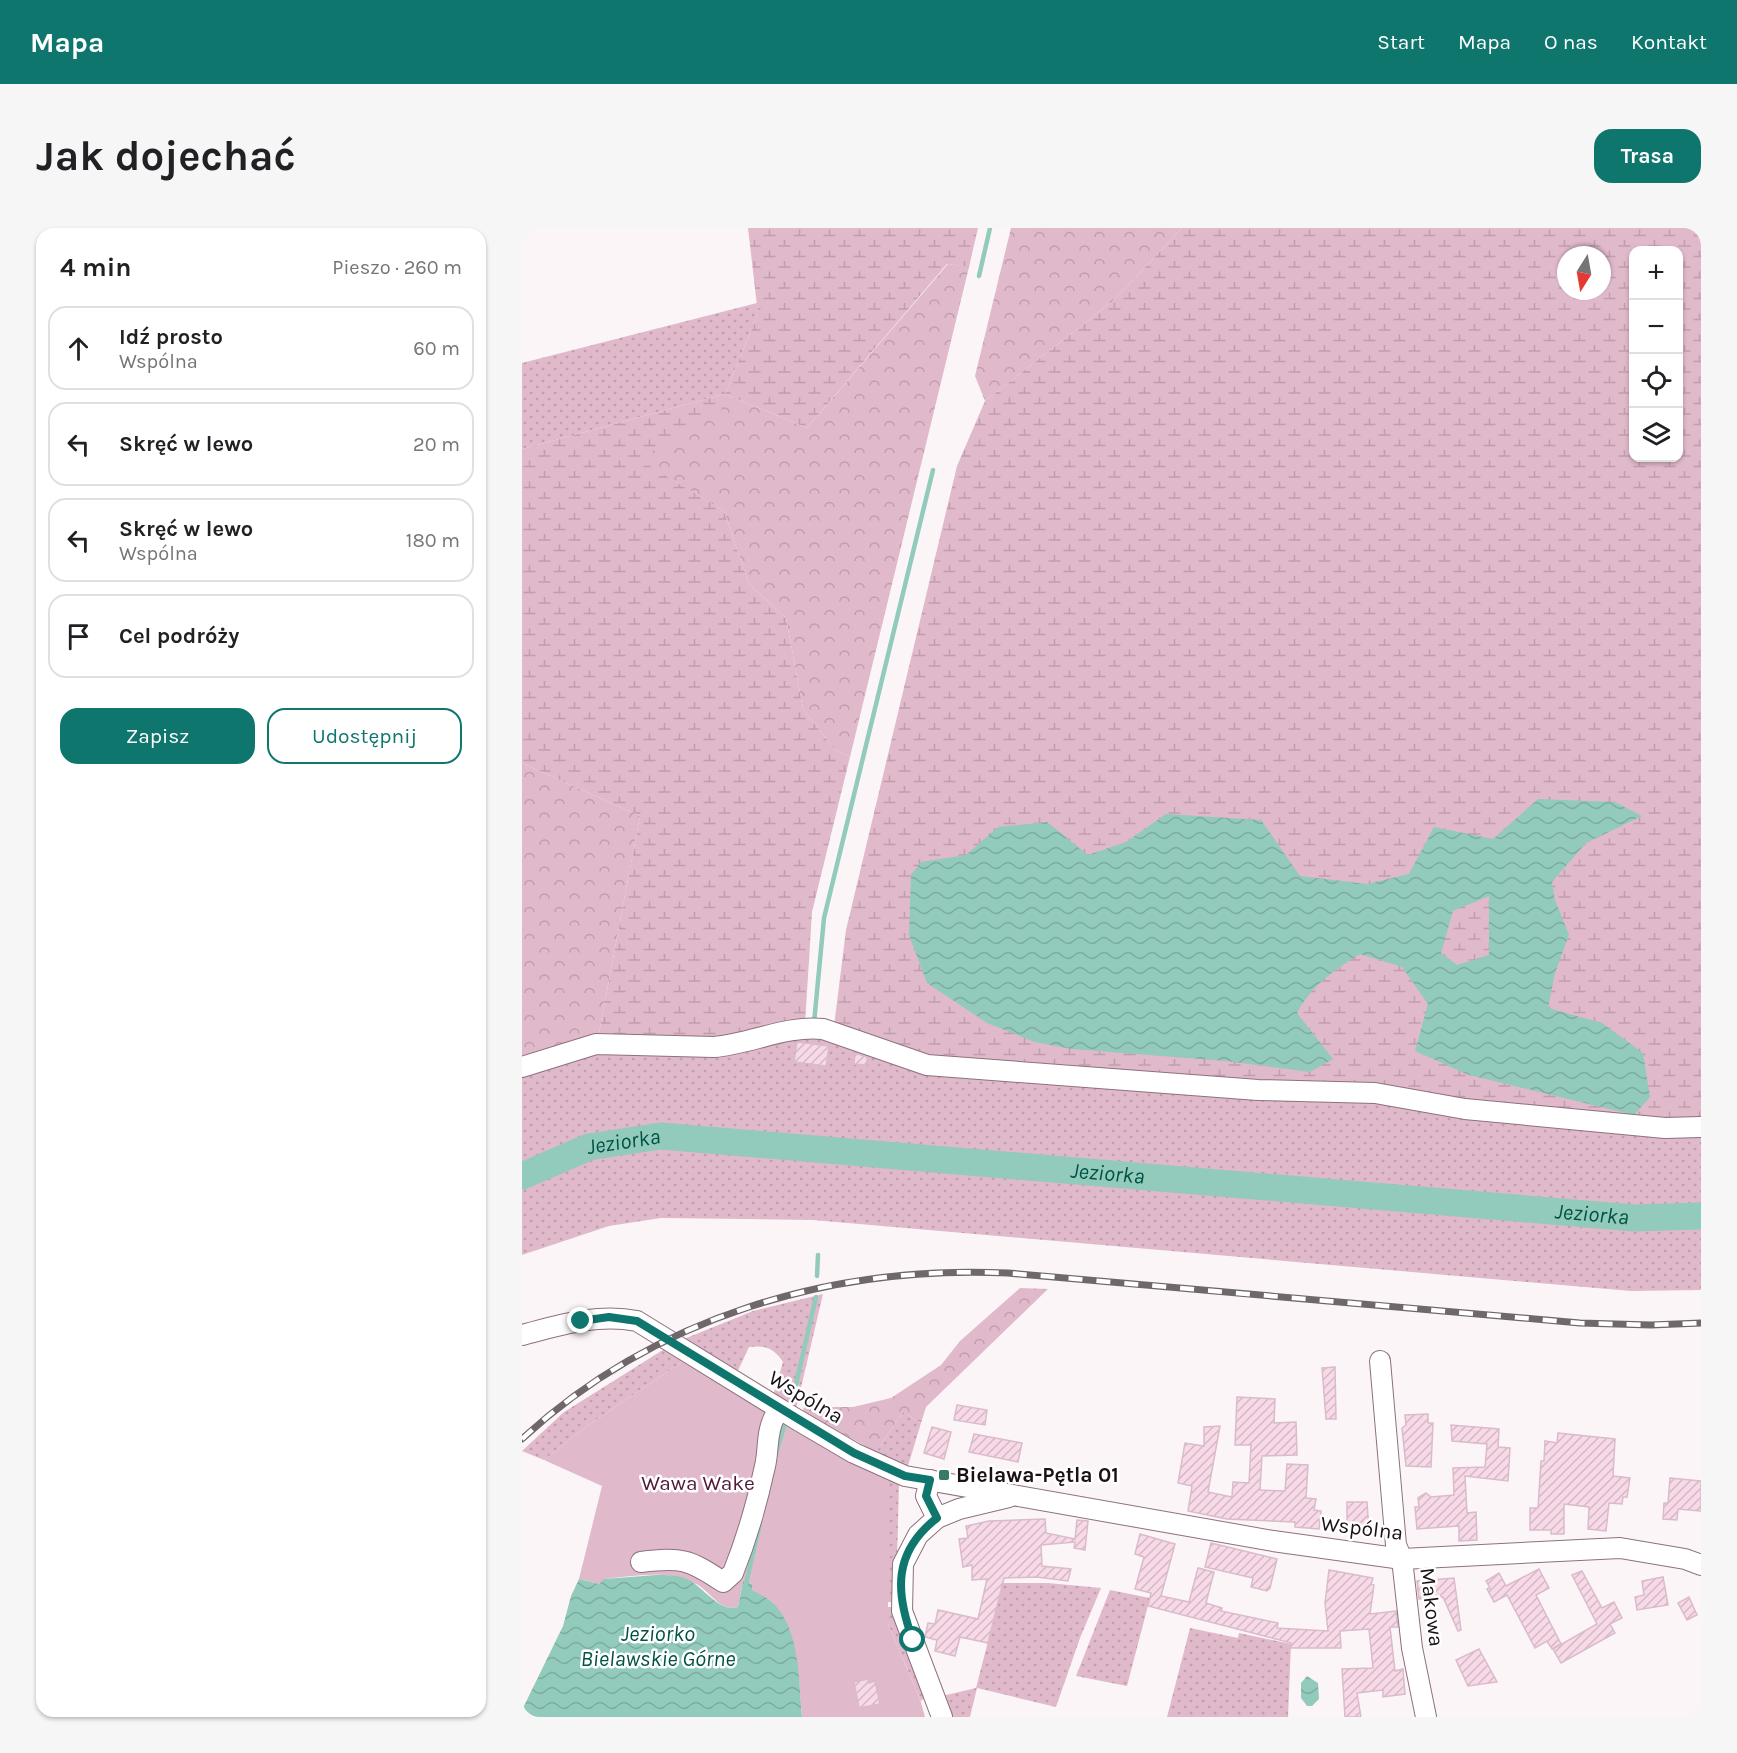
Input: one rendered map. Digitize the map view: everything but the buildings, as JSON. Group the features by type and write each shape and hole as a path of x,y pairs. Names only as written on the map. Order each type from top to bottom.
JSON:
{"street":[{"path":"522,1068 596,1044 724,1046 815,1028 927,1065 1258,1089 1375,1093 1465,1109 1665,1128 1701,1127"},
{"name":"Wspólna","path":"522,1335 609,1317 637,1321 854,1453 905,1476 1273,1541 1402,1559 1620,1548 1685,1559 1701,1565"},
{"name":"Makowa","path":"1380,1361 1396,1545 1402,1559 1412,1648 1426,1717"},
{"path":"641,1562 673,1558 688,1561 723,1582 733,1573 760,1488 769,1450 770,1429 775,1416"},
{"path":"930,1480 926,1496 937,1518"},
{"name":"Wspólna","path":"942,1717 901,1605 903,1564 909,1548 918,1535 937,1518 959,1509 1018,1495"}],"green space":[{"path":"748,228 978,228 969,267 947,264 807,428 725,394 758,314"},
{"path":"1011,228 1182,228 1113,301 985,401 975,376"},
{"path":"1182,228 1701,228 1701,1121 1663,1120 926,1059 834,1026 846,930 957,466 985,401 1113,301"},
{"path":"948,264 969,267 850,757 835,750 803,709 786,618 749,584 724,511 637,459 676,437 725,394 807,428"},
{"path":"757,303 758,314 725,394 522,449 522,363"},
{"path":"725,394 721,412 638,459 724,511 749,584 786,618 803,709 835,750 850,757 812,912 805,1024 736,1039 598,1038 640,816 522,763 522,449"},
{"path":"522,763 640,816 598,1038 522,1062"},
{"path":"765,1031 1701,1121 1701,1290 1631,1291 813,1220 661,1218 609,1226 522,1255 522,1062"},
{"path":"1020,1288 1048,1289 926,1407 921,1423 903,1412 876,1452 803,1412 805,1400 831,1407 853,1407 891,1398 941,1365 960,1341"},
{"path":"823,1294 796,1409 773,1396 783,1362 773,1351 764,1347 749,1347 736,1375 679,1341 753,1311"},
{"path":"666,1348 685,1360 587,1426 544,1460 522,1451 564,1412"},
{"name":"Wawa Wake","path":"685,1360 888,1479 888,1624 920,1699 925,1717 802,1717 799,1679 773,1603 752,1590 752,1584 743,1581 738,1607 732,1608 721,1605 698,1585 676,1577 629,1576 605,1579 599,1584 579,1579 602,1486 544,1460 587,1426"},
{"path":"903,1412 921,1423 908,1466 876,1452"},
{"path":"888,1479 899,1483 896,1602 888,1602"},
{"path":"1003,1583 1048,1583 1101,1588 1080,1638 1056,1707 977,1688 970,1717 951,1717 942,1696 976,1688"},
{"path":"1110,1590 1150,1598 1127,1686 1076,1676"},
{"path":"888,1607 896,1607 931,1693 921,1701 888,1624"},
{"path":"1190,1628 1238,1638 1239,1633 1291,1644 1288,1717 1167,1717"}],"water":[{"path":"1538,799 1615,802 1642,816 1586,843 1552,882 1555,900 1569,935 1555,973 1548,1008 1602,1023 1643,1053 1650,1097 1634,1115 1469,1075 1415,1051 1428,1004 1402,967 1360,954 1324,979 1297,1013 1333,1059 1310,1072 1226,1061 1072,1049 1035,1042 987,1023 927,983 909,935 911,875 921,862 966,855 998,827 1047,822 1088,855 1126,842 1166,814 1261,820 1300,876 1367,884 1409,874 1434,827 1493,839","holes":["1489,896 1489,955 1457,965 1441,953 1453,911"]},
{"name":"Jeziorko Bielawskie Górne","path":"656,1575 685,1578 724,1606 731,1608 738,1607 743,1581 752,1584 752,1590 773,1603 782,1614 793,1641 799,1672 802,1717 522,1717 523,1708 563,1626 571,1596 579,1579 599,1584 604,1579"},
{"path":"1307,1676 1318,1683 1319,1699 1312,1706 1307,1706 1301,1698 1301,1683"}],"waterway":[{"path":"979,276 990,228"},
{"path":"814,1023 824,918 933,470"},
{"name":"Jeziorka","path":"522,1176 589,1147 661,1136 1634,1218 1701,1216"},
{"path":"817,1276 818,1255"},
{"path":"791,1406 816,1297"},
{"path":"776,1453 785,1423"},
{"path":"745,1588 760,1523"}],"railway":[{"path":"522,1439 574,1397 629,1360 687,1331 748,1307 811,1290 876,1278 942,1273 1008,1273 1580,1323 1651,1325 1701,1323"}],"place":[{"name":"Bielawa-Pętla 01","path":"944,1475"}],"route":[{"path":"581,1321 618,1317 648,1326 780,1410 854,1453 905,1476 930,1480 926,1496 937,1518 918,1535 909,1548 903,1564 901,1581 902,1611 913,1640"}]}
